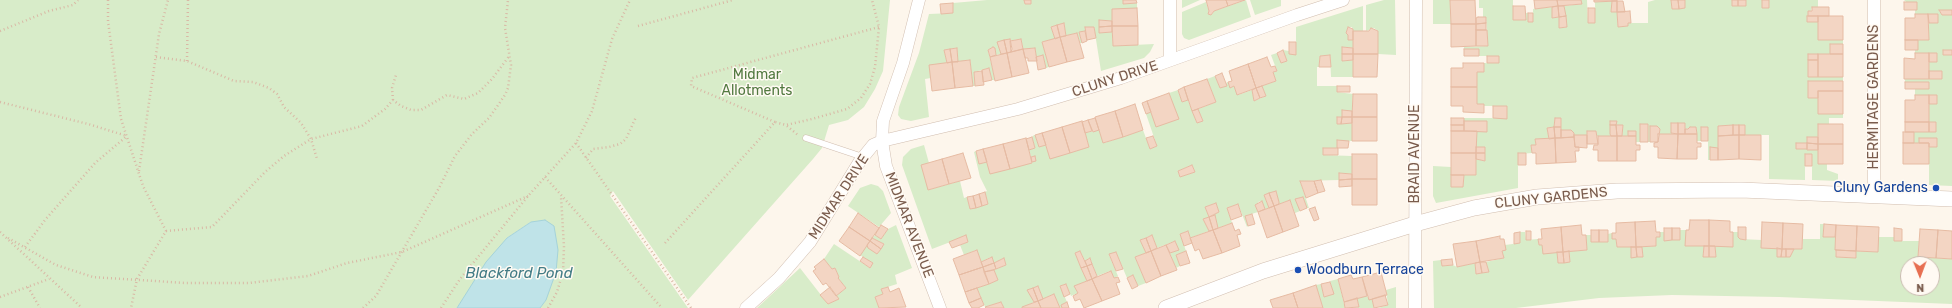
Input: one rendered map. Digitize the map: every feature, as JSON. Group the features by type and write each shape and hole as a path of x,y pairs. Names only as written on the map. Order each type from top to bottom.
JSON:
{"street":[{"path":"882,141 882,122 901,70 919,0"},
{"path":"1170,0 1170,60"},
{"name":"CLUNY DRIVE","path":"882,141 1024,107 1121,78 1343,0"},
{"name":"BRAID AVENUE","path":"1415,308 1416,0"},
{"name":"HERMITAGE GARDENS","path":"1874,0 1874,195"},
{"name":"MIDMAR DRIVE","path":"746,308 783,274 810,242 863,157 874,145 882,141"},
{"name":"MIDMAR AVENUE","path":"882,141 886,166 940,308"},
{"name":"CLUNY GARDENS","path":"1166,308 1263,271 1415,224 1505,201 1536,197 1616,191 1741,190 1952,199"}],"lane":[{"path":"806,138 863,157"}],"path":[{"path":"0,31 49,11 73,5 78,0"},
{"path":"108,0 108,21 120,111 143,186 166,231"},
{"path":"139,172 159,34 168,0"},
{"path":"186,61 188,0"},
{"path":"363,308 376,296 455,156 472,134 489,118 505,95 508,88 510,75 510,55 506,36 505,20 508,0"},
{"path":"442,308 460,279 528,196 576,143 592,111 612,39 630,0"},
{"path":"638,26 733,0"},
{"path":"786,125 847,109 861,98 870,84 875,67 879,27 872,0"},
{"path":"806,138 794,133 786,125 775,122 690,86 692,78 879,27"},
{"path":"393,100 401,106 411,110 421,110 447,95 464,99 478,93 492,79 510,55"},
{"path":"156,57 186,61 234,81 253,82 269,88 277,94 284,107 301,123 311,139 317,159"},
{"path":"166,231 212,227 265,172 284,156 311,139 362,126 385,110 393,100 392,88 396,75"},
{"path":"0,102 88,124 127,136"},
{"path":"586,158 593,149 620,144 626,139 636,117"},
{"path":"665,243 775,122"},
{"path":"24,247 45,220 95,163 127,136"},
{"path":"576,143 691,308"},
{"path":"545,177 662,308"},
{"path":"548,308 557,292 562,272 564,247 561,195"},
{"path":"0,232 8,238 56,264 93,277 185,283 255,282 308,276 346,263 402,252 528,196"},
{"path":"132,308 137,279 166,231"},
{"path":"8,238 49,279 82,308"},
{"path":"0,297 49,279"},
{"path":"28,287 40,308"}],"green space":[{"name":"Midmar Allotments","path":"0,0 890,0 883,71 875,89 864,107 848,120 829,125 822,148 688,300 613,191 610,196 688,308 540,308 546,300 531,222 507,238 457,308 0,308"},
{"path":"987,0 1024,0 1025,4 1031,4 1031,0 1123,0 1123,4 1137,3 1137,8 1112,21 1099,20 1099,33 1112,32 1113,46 1154,44 1150,52 1144,58 1101,71 1094,27 1085,27 1085,31 1079,32 1082,43 1080,43 1077,33 1066,36 1064,23 1051,27 1055,39 1042,42 1049,67 1046,68 1043,55 1036,57 1035,48 1023,49 1021,39 998,42 1001,54 996,55 995,48 993,47 988,50 995,80 992,80 989,68 974,72 975,86 973,86 970,60 958,62 957,48 944,50 947,63 931,78 925,79 929,117 911,121 901,119 898,115 899,107 919,53 929,14 953,13 953,3"},
{"path":"1182,0 1200,0 1182,8"},
{"path":"1246,0 1251,17 1189,40 1184,38 1182,34 1182,12 1206,2 1209,11 1208,14 1211,15 1214,11"},
{"path":"1250,0 1281,0 1281,6 1255,15"},
{"path":"1384,0 1395,0 1396,55 1378,54 1378,31 1374,28 1366,31 1366,5"},
{"path":"1433,0 1450,0 1451,24 1433,24"},
{"path":"1479,0 1513,0 1513,20 1525,20 1526,13 1528,13 1529,22 1533,21 1533,9 1552,7 1552,18 1559,17 1559,28 1567,27 1564,6 1581,4 1581,0 1587,0 1588,23 1595,23 1595,2 1612,1 1611,12 1617,12 1618,27 1628,26 1628,23 1648,23 1648,2 1655,0 1671,0 1672,9 1685,8 1685,0 1732,0 1732,6 1745,6 1746,0 1762,0 1762,8 1769,8 1769,0 1818,0 1818,7 1812,7 1807,22 1818,22 1843,40 1843,44 1830,44 1830,54 1818,77 1843,77 1843,81 1808,81 1808,97 1818,98 1818,114 1843,114 1843,118 1829,118 1829,124 1807,149 1818,150 1818,164 1827,164 1827,170 1838,174 1838,181 1812,180 1812,154 1805,154 1805,180 1769,179 1769,135 1745,135 1745,125 1718,126 1718,148 1710,148 1710,160 1708,160 1708,127 1701,127 1701,141 1697,141 1696,127 1685,129 1685,123 1671,123 1672,134 1660,134 1660,129 1657,126 1650,126 1650,142 1648,142 1648,124 1640,124 1640,142 1636,142 1636,131 1629,131 1628,136 1622,136 1623,125 1616,125 1616,121 1610,121 1611,136 1597,136 1596,131 1587,131 1587,135 1574,135 1571,130 1561,130 1561,118 1555,118 1554,127 1547,128 1549,139 1535,139 1536,145 1531,145 1532,153 1518,154 1518,188 1436,203 1433,196 1433,166 1451,167 1451,186 1463,186 1464,175 1476,175 1476,159 1485,161 1485,147 1476,147 1477,132 1487,132 1487,121 1464,121 1464,118 1507,118 1507,106 1484,106 1484,104 1477,104 1477,72 1484,72 1484,63 1499,63 1499,56 1479,56 1479,49 1464,49 1464,47 1488,46 1486,17 1483,17 1483,8 1479,8"},
{"path":"1904,0 1952,0 1952,10 1939,10 1942,15 1952,15 1952,50 1944,50 1943,54 1952,55 1952,186 1929,185 1929,147 1937,147 1937,138 1919,138 1919,143 1914,143 1914,132 1936,132 1936,122 1929,122 1915,95 1915,89 1929,89 1929,82 1905,82 1905,79 1942,79 1941,71 1929,71 1929,62 1937,62 1937,53 1915,53 1915,50 1918,50 1918,40 1929,39 1929,23 1938,23 1938,14 1915,14 1915,10"},
{"path":"1363,6 1363,31 1353,31 1352,27 1348,27 1346,33 1348,35 1348,40 1353,40 1353,48 1342,47 1342,61 1353,60 1353,77 1331,77 1330,55 1320,56 1319,67 1317,67 1317,86 1337,86 1337,92 1353,94 1352,111 1342,110 1342,117 1337,117 1337,124 1352,123 1352,141 1337,141 1337,148 1323,148 1323,155 1352,156 1352,174 1339,173 1339,180 1300,181 1309,208 1307,208 1303,197 1296,199 1300,211 1295,213 1290,200 1279,204 1276,191 1264,195 1269,208 1265,209 1262,201 1258,202 1258,204 1255,205 1258,212 1245,216 1247,227 1238,204 1227,208 1232,223 1218,228 1214,214 1219,212 1216,203 1205,207 1209,217 1203,219 1209,231 1190,238 1188,231 1180,234 1186,251 1176,255 1180,266 1176,268 1170,253 1178,250 1175,241 1157,248 1152,235 1140,240 1146,253 1135,257 1146,283 1138,286 1133,275 1127,278 1116,252 1109,255 1118,276 1114,278 1110,271 1097,276 1090,258 1085,261 1080,251 1075,253 1087,281 1075,286 1078,293 1071,296 1066,284 1060,286 1067,302 1061,305 1062,308 1060,308 1054,294 1043,299 1038,286 1028,290 1034,302 1022,308 1004,308 1001,302 985,307 977,288 998,280 994,270 1006,265 1004,258 994,263 991,257 981,262 976,250 964,255 960,245 968,242 966,236 932,249 902,165 903,157 911,149 924,145 929,163 928,190 960,181 964,198 967,197 970,209 988,204 985,192 987,191 980,177 974,152 976,151 979,163 1032,163 1035,156 1031,157 1029,150 1035,148 1032,137 1034,135 1039,147 1046,145 1050,158 1089,147 1085,133 1099,130 1104,143 1143,130 1150,149 1157,146 1146,114 1151,112 1178,119 1169,93 1178,90 1182,102 1188,100 1197,123 1203,121 1198,109 1216,102 1207,79 1215,76 1220,88 1227,86 1226,83 1228,82 1230,87 1234,86 1238,95 1252,90 1254,101 1266,96 1262,86 1276,81 1273,72 1277,71 1271,55 1277,53 1281,63 1287,61 1283,50 1289,51 1289,54 1296,54 1296,27","holes":["1192,165 1195,172 1180,177 1178,171"]},
{"path":"871,184 878,186 883,191 891,213 879,227 848,206 860,188"},
{"path":"1820,224 1824,224 1823,237 1835,237 1836,257 1856,258 1856,251 1878,252 1878,237 1894,237 1894,241 1919,241 1918,256 1900,256 1900,296 1940,296 1940,258 1952,259 1952,304 1779,297 1672,295 1599,298 1516,308 1434,308 1433,261 1441,260 1442,266 1453,265 1457,267 1475,263 1476,274 1489,272 1486,262 1504,258 1502,251 1505,245 1520,243 1520,232 1525,231 1526,240 1538,239 1539,245 1557,252 1558,263 1570,262 1569,251 1587,250 1586,235 1591,235 1591,242 1608,242 1608,234 1612,233 1612,239 1616,239 1617,247 1631,247 1631,257 1643,257 1642,247 1656,246 1656,237 1660,237 1660,232 1664,232 1664,240 1680,240 1680,230 1686,230 1686,245 1704,246 1703,257 1716,257 1715,246 1733,246 1733,232 1738,232 1738,237 1740,239 1762,240 1777,248 1777,257 1789,257 1794,249 1802,249 1803,239 1820,239"},
{"path":"896,225 912,268 895,275 897,284 881,289 883,294 875,297 879,308 757,308 800,268 828,304 839,299 836,296 846,288 838,278 839,277 835,268 832,269 824,259 834,244 870,268 872,263 860,255 867,245 877,254 884,244 872,238 875,235 881,239 888,229"},
{"path":"1338,279 1345,308 1323,308 1316,285 1321,284 1324,297 1333,294 1330,281"},
{"path":"1396,287 1396,308 1378,308 1388,305 1386,290"},
{"path":"1367,296 1369,299 1372,299 1374,308 1354,308 1359,307 1357,298"}],"water":[{"name":"Blackford Pond","path":"545,220 554,226 558,250 556,272 546,300 540,308 457,308 486,262 507,238 531,222"}],"building":[{"path":"1024,0 1031,0 1031,4 1025,4"},
{"path":"1123,0 1136,0 1137,3 1123,4"},
{"path":"1206,0 1226,0 1228,6 1214,11 1211,15 1208,14 1209,11"},
{"path":"1226,0 1245,0 1228,6"},
{"path":"1450,0 1475,0 1476,24 1451,24"},
{"path":"1534,0 1557,0 1558,6 1535,9"},
{"path":"1557,0 1581,0 1582,4 1558,6"},
{"path":"1594,0 1617,0 1617,1 1594,2"},
{"path":"1671,0 1678,0 1679,9 1672,9"},
{"path":"1678,0 1685,0 1685,8 1679,9"},
{"path":"1732,0 1738,0 1738,6 1732,6"},
{"path":"1738,0 1746,0 1746,6 1738,6"},
{"path":"1762,0 1769,0 1769,8 1762,8"},
{"path":"1612,1 1617,1 1617,12 1611,12"},
{"path":"1617,1 1623,1 1625,12 1617,12"},
{"path":"1904,2 1917,2 1917,10 1904,10"},
{"path":"953,3 953,13 941,14 940,4"},
{"path":"1513,6 1525,6 1526,20 1513,20"},
{"path":"1558,6 1564,6 1566,16 1559,17"},
{"path":"1558,6 1559,17 1552,18 1552,7"},
{"path":"1812,7 1829,7 1829,16 1808,16 1808,11 1812,11"},
{"path":"1137,8 1138,26 1112,26 1112,9"},
{"path":"1588,8 1595,8 1595,23 1588,23"},
{"path":"1939,10 1952,10 1952,15 1942,15"},
{"path":"1630,11 1631,23 1628,23 1628,26 1618,27 1617,12"},
{"path":"1528,13 1533,13 1533,22 1528,22"},
{"path":"1915,14 1928,14 1929,40 1905,40 1905,18 1915,18"},
{"path":"1928,14 1938,14 1938,23 1929,23"},
{"path":"1566,16 1567,27 1559,28 1559,17"},
{"path":"1807,16 1818,16 1818,22 1807,22"},
{"path":"1818,16 1843,16 1843,40 1818,40"},
{"path":"1486,17 1486,23 1476,24 1476,18"},
{"path":"1099,20 1112,21 1112,26 1099,27"},
{"path":"1064,23 1066,36 1060,37 1057,25"},
{"path":"1486,23 1486,30 1476,30 1476,24"},
{"path":"1451,24 1476,24 1476,46 1451,47"},
{"path":"1057,25 1060,37 1055,39 1051,27"},
{"path":"1112,26 1138,26 1138,45 1113,46"},
{"path":"1112,26 1112,32 1099,33 1099,27"},
{"path":"1085,27 1094,27 1096,38 1087,40"},
{"path":"1348,27 1353,29 1353,40 1348,40 1348,35 1346,33"},
{"path":"1371,28 1378,31 1378,54 1353,54 1353,31 1369,31"},
{"path":"1476,30 1487,30 1488,46 1476,46"},
{"path":"1085,31 1087,41 1082,43 1079,32"},
{"path":"1077,33 1084,58 1067,62 1060,37"},
{"path":"1060,37 1067,62 1049,67 1042,42"},
{"path":"1010,39 1012,49 1011,52 1007,53 1004,40"},
{"path":"1021,39 1023,49 1011,52 1010,41"},
{"path":"1004,40 1007,53 1001,54 997,42"},
{"path":"1905,40 1918,40 1918,50 1905,50"},
{"path":"1289,42 1296,42 1296,55 1289,54"},
{"path":"1830,44 1843,44 1843,54 1830,54"},
{"path":"993,47 995,48 996,55 990,57 988,50"},
{"path":"1342,47 1353,48 1353,54 1342,54"},
{"path":"957,48 958,62 952,62 950,49"},
{"path":"1035,48 1037,61 1028,61 1028,58 1025,58 1023,49"},
{"path":"950,49 952,62 947,63 944,50"},
{"path":"1023,49 1029,73 1012,77 1007,53"},
{"path":"1464,49 1479,49 1479,56 1464,56"},
{"path":"1283,50 1287,61 1281,63 1277,53"},
{"path":"1943,50 1952,50 1952,55 1943,55"},
{"path":"1007,53 1012,77 995,81 990,57"},
{"path":"1915,53 1929,53 1929,79 1904,79 1904,58 1915,59"},
{"path":"1929,53 1937,53 1937,62 1929,62"},
{"path":"1342,54 1353,54 1353,60 1342,61"},
{"path":"1353,54 1378,54 1377,77 1353,77"},
{"path":"1808,54 1818,54 1818,60 1808,60"},
{"path":"1818,54 1843,54 1843,77 1818,77"},
{"path":"1043,55 1046,68 1038,70 1036,57"},
{"path":"1330,55 1331,67 1319,67 1320,56"},
{"path":"1487,56 1499,56 1499,63 1487,63"},
{"path":"1267,57 1271,67 1275,66 1277,71 1273,72 1276,81 1256,88 1248,64"},
{"path":"970,60 973,86 955,88 952,62"},
{"path":"1808,60 1818,60 1818,77 1808,77"},
{"path":"952,62 955,88 932,91 929,65"},
{"path":"1463,63 1484,63 1484,72 1477,72 1477,87 1451,87 1451,68 1463,68"},
{"path":"1248,64 1256,88 1237,95 1234,86 1230,88 1228,82 1232,81 1229,71"},
{"path":"989,68 992,80 983,82 982,70"},
{"path":"982,71 984,85 975,86 974,72"},
{"path":"1929,71 1942,71 1942,79 1929,79"},
{"path":"1222,73 1227,86 1220,88 1215,76"},
{"path":"1207,79 1216,102 1192,111 1184,87"},
{"path":"1808,81 1843,81 1843,91 1818,91 1818,98 1808,98"},
{"path":"1905,82 1929,82 1929,89 1905,89"},
{"path":"1262,86 1266,96 1260,98 1256,88"},
{"path":"1337,86 1350,86 1350,92 1337,92"},
{"path":"1184,87 1188,100 1182,102 1178,90"},
{"path":"1451,87 1477,87 1477,104 1484,104 1484,113 1463,112 1463,106 1451,106"},
{"path":"1256,88 1260,98 1254,101 1252,90"},
{"path":"1818,91 1843,91 1843,114 1818,114"},
{"path":"1169,93 1179,119 1156,127 1147,101"},
{"path":"1353,94 1377,94 1377,117 1352,117"},
{"path":"1915,95 1929,95 1929,122 1905,122 1905,100 1915,100"},
{"path":"1929,95 1937,95 1937,104 1929,104"},
{"path":"1147,101 1151,112 1146,114 1142,103"},
{"path":"1135,104 1143,130 1123,137 1115,111"},
{"path":"1493,106 1507,106 1507,119 1493,118"},
{"path":"1198,109 1203,121 1197,123 1192,111"},
{"path":"1342,110 1352,111 1352,117 1342,117"},
{"path":"1115,111 1123,137 1103,143 1095,117"},
{"path":"1337,117 1342,117 1341,124 1337,124"},
{"path":"1342,117 1352,117 1352,123 1341,124"},
{"path":"1352,117 1377,117 1377,141 1352,141"},
{"path":"1095,118 1099,130 1093,132 1088,120"},
{"path":"1451,118 1464,118 1464,125 1451,125"},
{"path":"1555,118 1561,118 1561,127 1554,127"},
{"path":"1088,120 1092,131 1085,133 1082,122"},
{"path":"1082,121 1089,147 1070,153 1062,127"},
{"path":"1464,121 1487,121 1487,132 1464,131"},
{"path":"1610,121 1617,121 1616,125 1610,125"},
{"path":"1905,122 1929,122 1929,132 1905,132"},
{"path":"1929,122 1936,122 1936,132 1929,132"},
{"path":"1671,123 1678,123 1678,134 1671,133"},
{"path":"1678,123 1685,123 1685,134 1678,134"},
{"path":"1640,124 1648,124 1648,142 1640,142"},
{"path":"1818,124 1843,124 1843,144 1818,144"},
{"path":"1451,125 1464,125 1464,131 1451,131"},
{"path":"1610,125 1616,125 1617,136 1611,136"},
{"path":"1616,125 1623,125 1622,136 1617,136"},
{"path":"1733,125 1739,125 1739,135 1733,135"},
{"path":"1733,125 1733,135 1718,136 1718,126"},
{"path":"1739,125 1745,125 1745,135 1739,135"},
{"path":"1650,126 1657,126 1660,129 1658,142 1650,142"},
{"path":"1062,127 1070,153 1050,159 1042,133"},
{"path":"1554,127 1561,127 1561,138 1555,138"},
{"path":"1554,127 1555,138 1549,139 1547,128"},
{"path":"1696,127 1697,134 1685,134 1685,129"},
{"path":"1701,127 1708,127 1708,141 1701,141"},
{"path":"1561,130 1571,130 1574,133 1574,137 1561,138"},
{"path":"1451,131 1477,131 1476,153 1451,153"},
{"path":"1587,131 1596,131 1598,144 1587,144"},
{"path":"1628,131 1636,131 1636,136 1628,136"},
{"path":"1903,132 1914,132 1914,143 1903,143"},
{"path":"1042,133 1046,145 1039,147 1035,135"},
{"path":"1658,134 1678,134 1677,159 1658,158 1658,147 1654,147 1654,143 1658,142"},
{"path":"1678,134 1697,134 1697,143 1701,143 1701,147 1697,147 1697,159 1677,159"},
{"path":"1574,135 1587,135 1587,148 1575,147"},
{"path":"1739,135 1761,135 1761,160 1739,159"},
{"path":"1739,135 1739,159 1718,160 1718,136"},
{"path":"1153,136 1157,146 1150,149 1146,138"},
{"path":"1598,136 1617,136 1617,161 1598,161 1598,150 1593,150 1594,145 1598,145"},
{"path":"1617,136 1636,136 1636,145 1640,145 1640,150 1636,150 1636,161 1617,161"},
{"path":"1032,137 1035,148 1029,150 1026,139"},
{"path":"1574,137 1575,147 1579,147 1579,151 1575,151 1576,162 1556,163 1555,138"},
{"path":"1807,137 1818,137 1818,144 1807,143"},
{"path":"1026,138 1032,163 1010,169 1003,144"},
{"path":"1555,138 1556,163 1536,164 1536,153 1532,153 1531,145 1536,145 1535,139"},
{"path":"1919,138 1937,138 1937,147 1929,147 1929,143 1919,143"},
{"path":"1337,140 1349,141 1348,148 1337,148"},
{"path":"1796,143 1807,143 1807,149 1796,149"},
{"path":"1807,143 1818,144 1818,150 1807,150"},
{"path":"1903,143 1929,143 1929,164 1903,164"},
{"path":"1003,144 1010,169 990,174 983,149"},
{"path":"1818,144 1843,144 1843,164 1818,164"},
{"path":"1476,147 1485,147 1485,153 1476,153"},
{"path":"1710,147 1718,148 1718,160 1710,160"},
{"path":"1323,148 1338,148 1338,155 1323,155"},
{"path":"983,149 987,162 979,164 976,151"},
{"path":"963,153 971,178 949,184 942,159"},
{"path":"1451,153 1476,153 1476,175 1451,175"},
{"path":"1476,153 1485,153 1485,161 1476,159"},
{"path":"1518,153 1526,153 1526,165 1518,165"},
{"path":"1352,154 1377,154 1377,179 1352,179"},
{"path":"1805,154 1812,154 1812,166 1805,166"},
{"path":"1035,156 1036,161 1032,162 1031,157"},
{"path":"942,159 949,184 928,190 921,165"},
{"path":"1192,165 1195,172 1180,177 1178,171"},
{"path":"1339,173 1352,174 1352,179 1339,180"},
{"path":"1451,175 1464,175 1463,187 1451,187"},
{"path":"1352,179 1377,179 1377,205 1352,205"},
{"path":"1352,179 1352,186 1339,187 1339,180"},
{"path":"1321,180 1325,191 1318,193 1314,181"},
{"path":"1300,181 1314,181 1318,193 1306,198"},
{"path":"1276,191 1279,204 1274,206 1269,193"},
{"path":"985,192 988,204 982,206 979,194"},
{"path":"1269,193 1274,206 1269,208 1264,195"},
{"path":"979,194 982,206 976,208 973,196"},
{"path":"973,196 976,208 970,209 967,197"},
{"path":"1303,197 1307,208 1300,211 1295,199"},
{"path":"1290,200 1299,226 1283,232 1274,206"},
{"path":"1262,201 1265,209 1258,212 1255,205"},
{"path":"1216,203 1219,212 1209,217 1205,207"},
{"path":"1238,204 1242,216 1231,220 1227,208"},
{"path":"1274,206 1283,232 1267,238 1258,212"},
{"path":"1315,207 1319,219 1314,221 1309,209"},
{"path":"858,213 879,228 870,241 849,227"},
{"path":"1252,214 1255,224 1248,226 1245,216"},
{"path":"1215,215 1218,228 1213,230 1209,217"},
{"path":"1209,217 1213,230 1209,231 1203,219"},
{"path":"1690,220 1709,220 1709,246 1685,246 1686,230 1689,230"},
{"path":"1709,220 1730,221 1730,232 1733,232 1733,247 1709,246"},
{"path":"1655,221 1656,232 1660,232 1660,237 1656,237 1656,246 1636,247 1635,222"},
{"path":"1635,222 1636,247 1617,247 1616,239 1612,239 1612,233 1616,233 1616,223"},
{"path":"1762,222 1783,223 1782,249 1761,248"},
{"path":"1232,223 1235,231 1239,229 1241,234 1237,235 1240,246 1222,253 1213,230"},
{"path":"1783,223 1803,224 1802,249 1782,249"},
{"path":"1824,224 1836,225 1835,237 1823,237"},
{"path":"881,225 888,229 881,239 875,235"},
{"path":"1581,225 1582,235 1586,235 1587,250 1563,252 1561,227"},
{"path":"1836,225 1857,226 1856,251 1835,250"},
{"path":"1857,226 1879,227 1878,252 1856,251"},
{"path":"849,227 870,241 860,256 839,241"},
{"path":"1561,227 1563,252 1543,254 1542,245 1539,245 1538,239 1542,239 1541,229"},
{"path":"1738,227 1746,227 1746,240 1738,237"},
{"path":"1664,228 1672,228 1672,240 1664,241"},
{"path":"1672,228 1680,228 1680,240 1672,240"},
{"path":"1894,228 1902,229 1902,241 1894,241"},
{"path":"1920,229 1938,230 1936,256 1918,256"},
{"path":"1213,230 1222,253 1203,259 1199,249 1195,251 1190,238"},
{"path":"1591,230 1599,230 1599,242 1591,242"},
{"path":"1599,230 1608,230 1608,242 1599,242"},
{"path":"1938,230 1952,231 1952,259 1940,258 1940,256 1936,256"},
{"path":"1188,231 1192,243 1184,246 1180,234"},
{"path":"1526,231 1531,231 1531,240 1526,240"},
{"path":"1520,232 1520,243 1514,244 1514,233"},
{"path":"966,235 968,242 952,248 949,242"},
{"path":"1152,235 1157,248 1151,251 1146,238"},
{"path":"1500,236 1500,239 1504,239 1506,250 1502,251 1504,258 1480,262 1476,241"},
{"path":"872,238 884,244 881,249 870,241"},
{"path":"1146,238 1151,251 1146,253 1140,240"},
{"path":"870,241 881,249 877,254 868,248 867,245"},
{"path":"1175,241 1179,250 1170,253 1166,245"},
{"path":"1476,241 1480,262 1457,267 1453,244"},
{"path":"1166,245 1177,270 1161,276 1151,251"},
{"path":"1704,246 1709,246 1709,257 1703,257"},
{"path":"1709,246 1715,246 1716,257 1709,257"},
{"path":"1631,247 1636,247 1637,257 1631,258"},
{"path":"1636,247 1642,247 1643,257 1637,257"},
{"path":"1777,248 1782,249 1781,257 1777,257"},
{"path":"1782,249 1786,249 1786,257 1781,257"},
{"path":"1786,249 1794,249 1790,257 1786,257"},
{"path":"977,250 983,267 959,275 953,259"},
{"path":"1836,250 1856,251 1856,258 1836,257"},
{"path":"1080,251 1087,266 1081,268 1075,253"},
{"path":"1151,251 1161,276 1146,283 1135,257"},
{"path":"1186,251 1190,263 1180,266 1176,255"},
{"path":"1569,251 1570,262 1564,263 1563,252"},
{"path":"1116,252 1123,269 1116,271 1109,254"},
{"path":"1557,252 1563,252 1564,263 1558,263"},
{"path":"863,257 873,263 870,268 860,261"},
{"path":"992,257 994,263 983,267 981,262"},
{"path":"1004,258 1006,265 996,269 994,263"},
{"path":"1090,258 1092,264 1087,266 1085,261"},
{"path":"824,259 832,269 835,268 839,277 838,278 846,288 836,296 826,283 823,285 813,271 816,269 814,267"},
{"path":"1452,259 1453,265 1442,266 1441,260"},
{"path":"1480,262 1482,273 1476,274 1475,263"},
{"path":"1480,262 1486,262 1489,272 1482,273"},
{"path":"994,263 996,269 984,272 983,267"},
{"path":"1092,264 1097,276 1092,279 1087,266"},
{"path":"1087,266 1092,279 1087,281 1081,268"},
{"path":"983,267 989,284 965,292 959,275"},
{"path":"994,270 998,280 989,284 984,272"},
{"path":"1111,271 1114,278 1118,277 1120,282 1116,283 1120,294 1102,301 1092,279"},
{"path":"1381,272 1387,295 1369,300 1362,277"},
{"path":"1133,275 1138,286 1132,289 1127,278"},
{"path":"1351,275 1353,279 1362,277 1367,296 1344,302 1338,279"},
{"path":"1092,279 1102,301 1084,308 1080,299 1075,301 1073,296 1078,293 1074,286"},
{"path":"1330,282 1334,294 1324,297 1321,284"},
{"path":"1066,284 1070,294 1064,297 1060,286"},
{"path":"1316,285 1323,308 1298,308 1293,293"},
{"path":"1038,286 1043,299 1038,301 1033,288"},
{"path":"830,287 839,299 828,304 820,295"},
{"path":"888,287 890,292 899,288 906,307 879,308 875,297 883,294 881,289"},
{"path":"977,288 981,298 969,303 965,292"},
{"path":"1033,288 1038,301 1034,302 1027,290"},
{"path":"1293,293 1298,308 1273,308 1270,300"},
{"path":"1054,294 1060,308 1041,308 1038,301"},
{"path":"1385,295 1388,305 1374,308 1372,299"},
{"path":"981,298 984,305 978,308 972,308 969,303"},
{"path":"1357,298 1359,307 1345,308 1344,302"},
{"path":"1038,301 1041,308 1022,308 1022,307"},
{"path":"1001,302 1004,308 985,307"},
{"path":"1067,302 1069,308 1062,308 1061,305"}],"place":[{"name":"Cluny Gardens","path":"1936,188"},
{"name":"Woodburn Terrace","path":"1298,270"}]}
